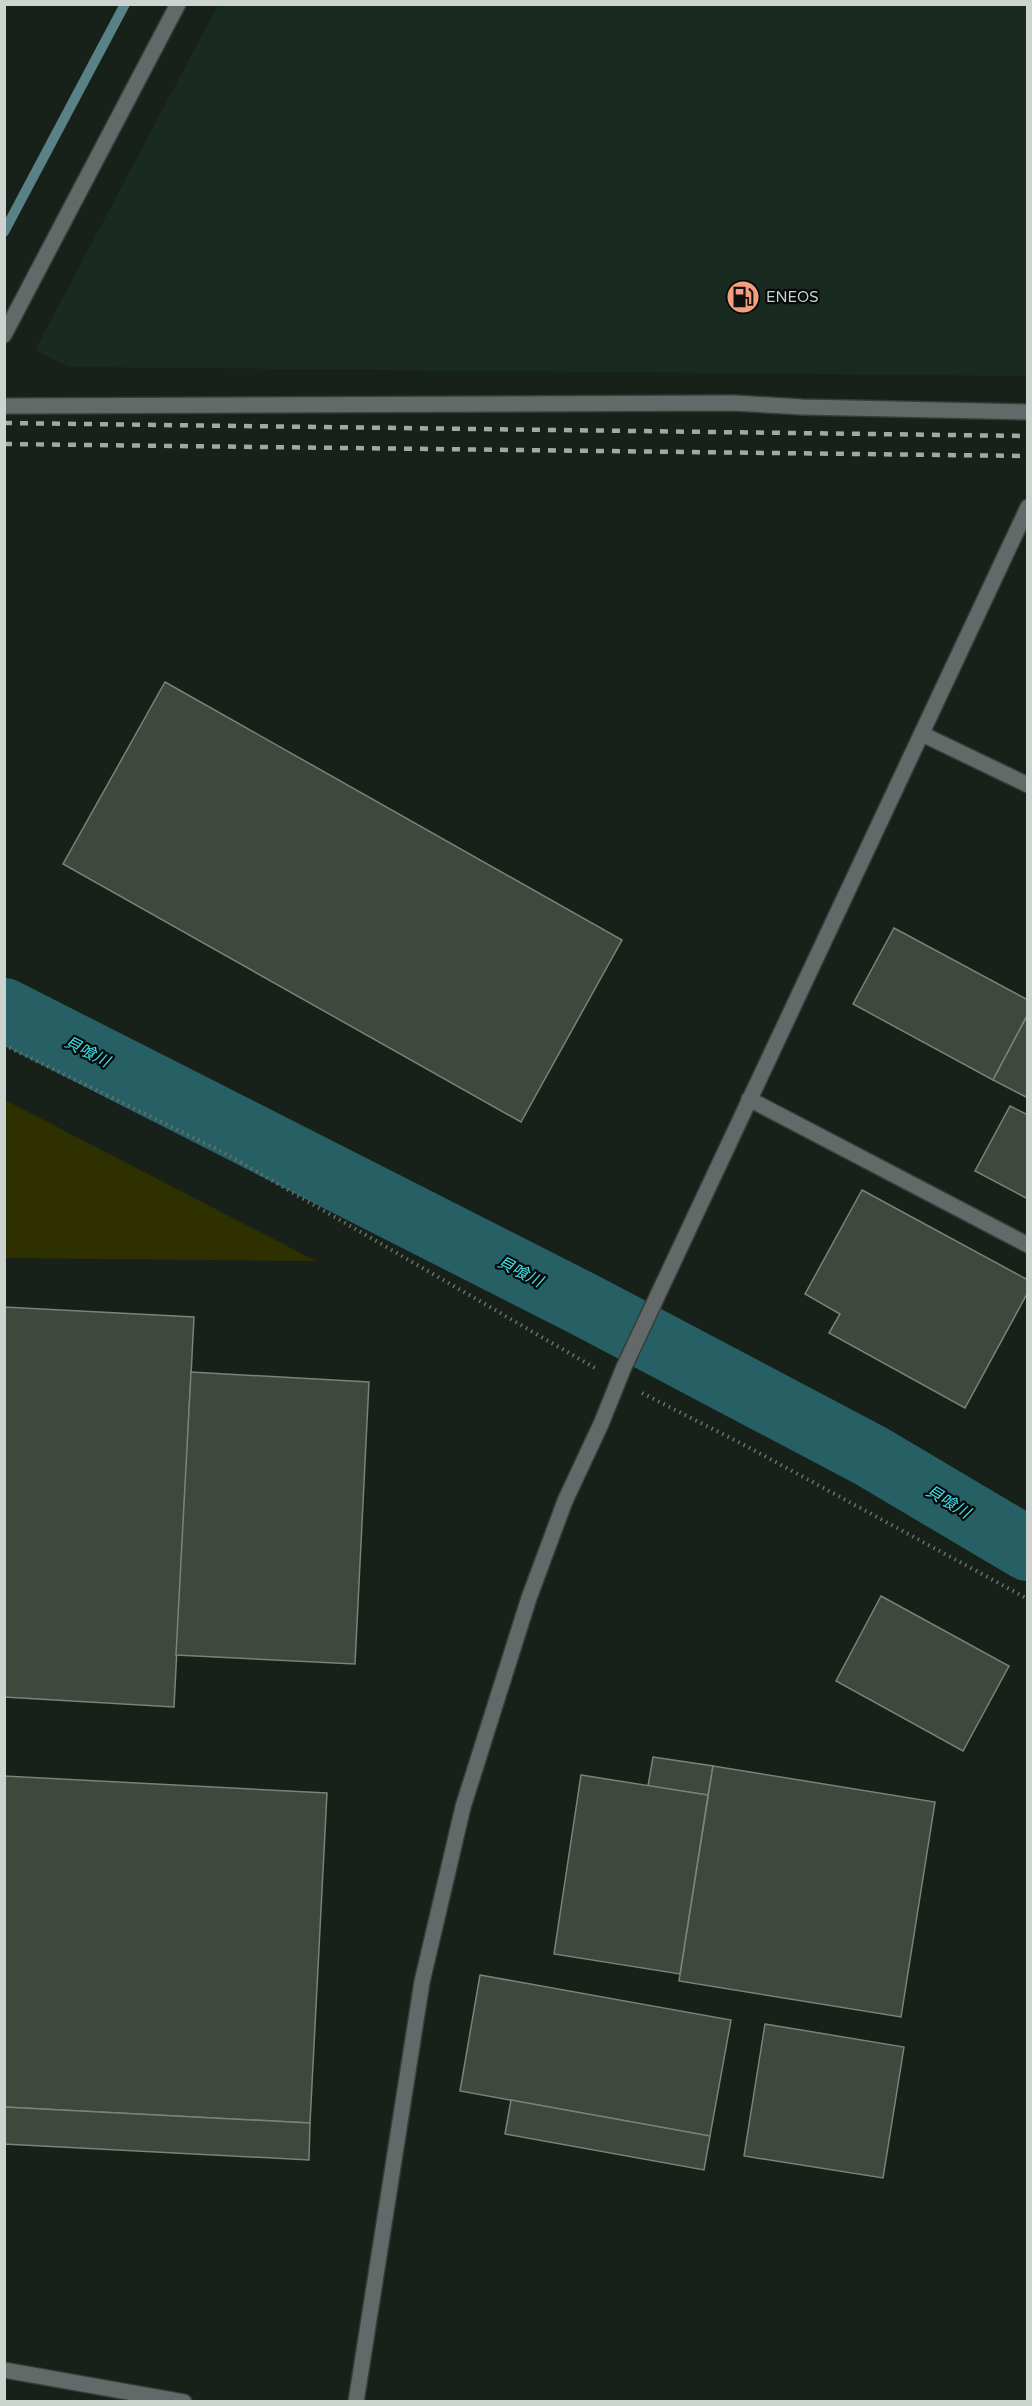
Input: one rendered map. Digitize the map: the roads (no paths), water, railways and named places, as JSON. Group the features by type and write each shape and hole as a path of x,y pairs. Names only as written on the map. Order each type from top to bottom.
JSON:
{"street":[{"path":"4,335 178,4"},
{"path":"4,406 734,403 804,407 1028,412"},
{"path":"356,2402 422,1982 463,1807 529,1598 565,1501 601,1424 617,1381 1028,507"},
{"path":"922,734 1028,785"},
{"path":"749,1099 1028,1245"},
{"path":"4,2370 184,2402"}],"waterway":[{"path":"4,232 125,4"},
{"name":"貝喰川","path":"4,1010 587,1306 871,1456 1028,1549"}],"railway":[{"path":"4,423 1028,436"},
{"path":"4,444 1028,456"}],"place":[{"name":"ENEOS","path":"743,297"}]}
